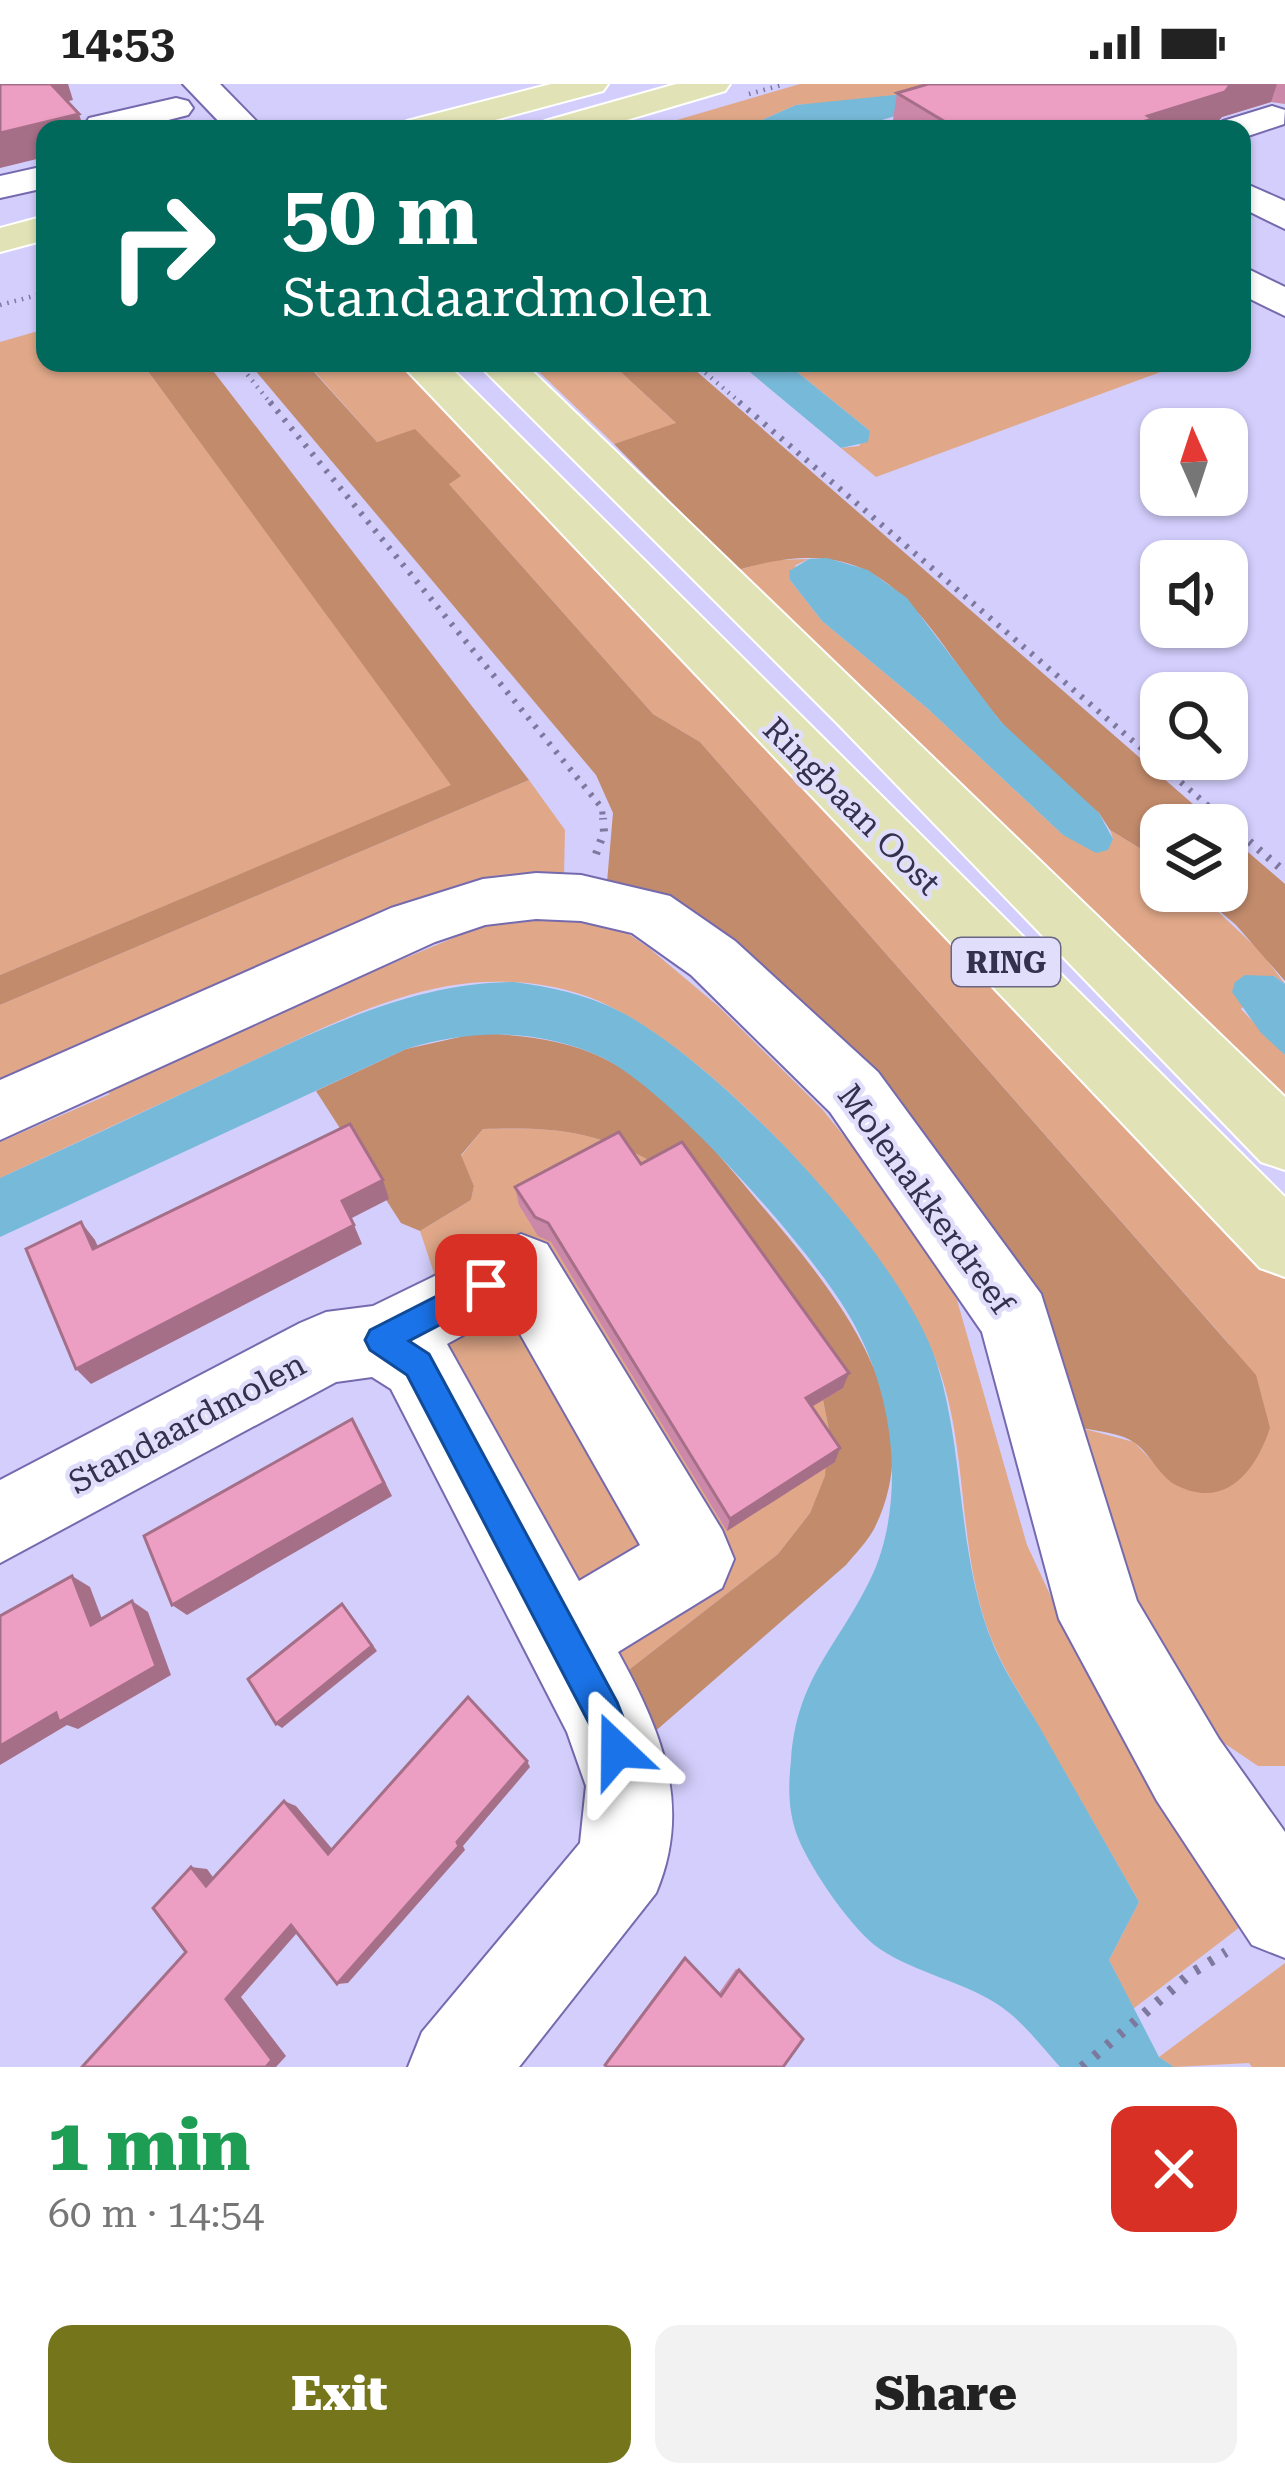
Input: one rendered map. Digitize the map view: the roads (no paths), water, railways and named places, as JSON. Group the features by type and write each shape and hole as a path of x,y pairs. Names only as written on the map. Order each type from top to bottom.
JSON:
{"main road":[{"path":"455,120 591,84"},
{"path":"589,120 713,84"},
{"path":"0,240 36,230"},
{"path":"0,280 36,270"},
{"name":"Ringbaan Oost","path":"431,372 1285,1245"},
{"name":"RING","path":"508,372 857,711 1285,1141"}],"street":[{"path":"122,120 181,101 225,120"},
{"path":"1251,124 1272,117"},
{"path":"2,187 36,178"},
{"path":"1251,198 1285,217"},
{"path":"1251,283 1285,304"},
{"name":"Molenakkerdreef","path":"0,1111 413,925 483,902 536,896 581,898 650,913 713,958 854,1092 1015,1318 1101,1619 1188,1770 1285,1912"},
{"name":"Standaardmolen","path":"0,1523 326,1348 381,1340 521,1267 693,1558 564,1637"},
{"path":"381,1340 418,1364 604,1715 630,1786 624,1861 458,2067"}],"water":[{"path":"1002,84 882,120 762,120 796,105"},
{"path":"750,372 797,372 870,431 868,442 841,448"},
{"path":"827,558 868,570 907,598 1001,722 1099,813 1113,839 1108,850 1096,853 1063,835 927,708 822,621 790,580 789,571 809,559"},
{"path":"1245,975 1274,976 1285,984 1285,1055 1261,1033 1232,992 1235,982"},
{"path":"514,982 568,992 619,1011 706,1072 803,1166 848,1218 918,1320 946,1399 982,1614 1005,1669 1139,1902 1109,1960 1159,2057 1174,2067 1060,2067 1003,2008 894,1958 869,1940 834,1899 805,1853 790,1801 795,1732 810,1685 870,1580 884,1542 892,1474 882,1398 855,1326 810,1260 702,1138 630,1075 601,1057 529,1036 480,1035 430,1042 0,1237 0,1178 362,1013 436,991"}]}
